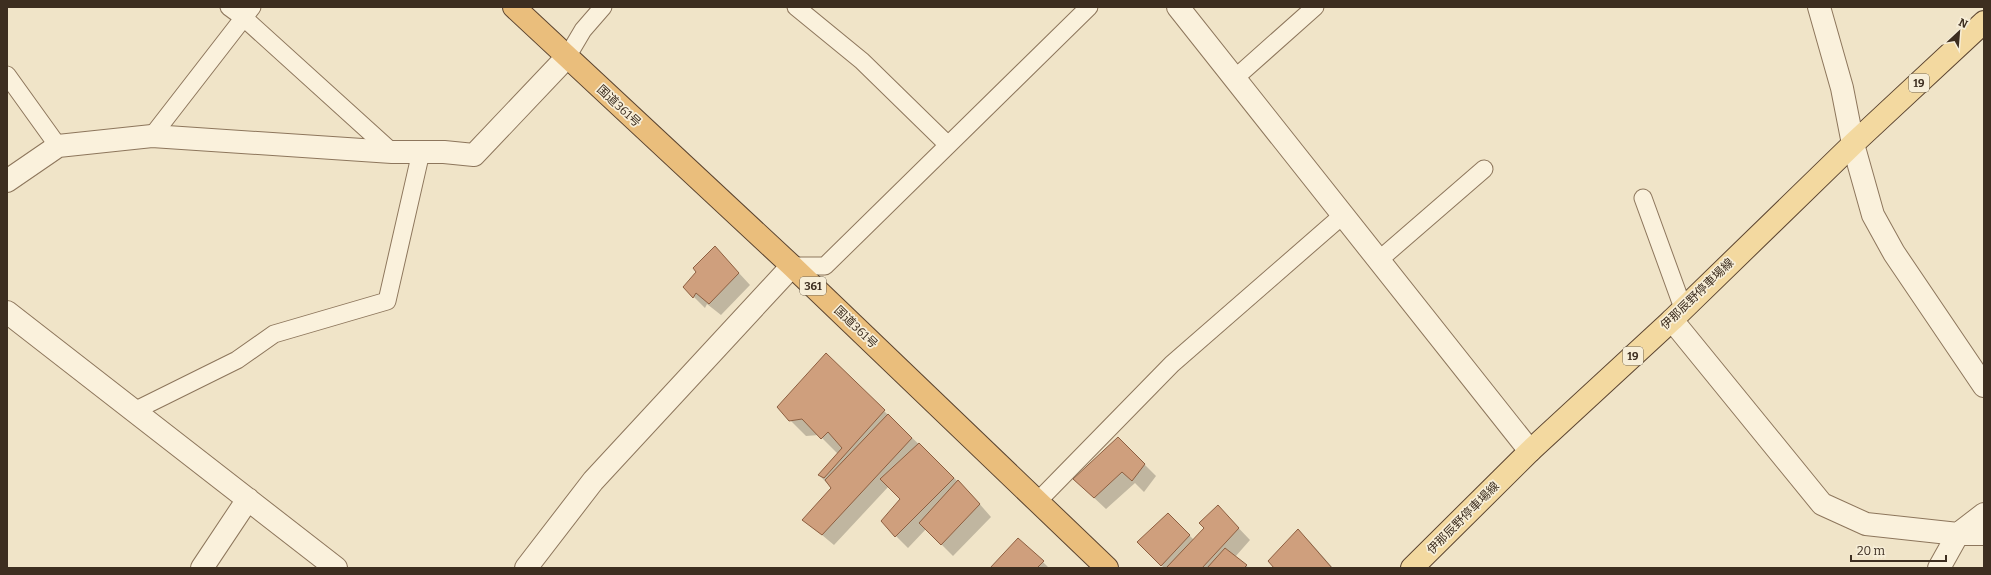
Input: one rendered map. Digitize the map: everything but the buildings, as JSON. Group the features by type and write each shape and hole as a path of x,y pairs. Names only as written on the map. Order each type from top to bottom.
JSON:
{"highway":[{"name":"国道361号","path":"514,7 792,266 1037,502 1108,568"}],"main road":[{"name":"伊那辰野停車場線","path":"1412,568 1530,450 1677,314 1853,144 1984,22"}],"street":[{"path":"1178,7 1530,450"},
{"path":"1819,7 1842,88 1853,144 1873,215 1894,253 1984,386"},
{"path":"7,181 58,146 152,136 392,152 444,152 474,155 567,57"},
{"path":"526,568 593,482 792,266"},
{"path":"7,312 336,568"},
{"path":"1677,314 1822,504 1866,524 1958,534 1984,534"},
{"path":"202,568 248,499"},
{"path":"1939,568 1958,534 1984,514"}],"lane":[{"path":"229,7 248,12 392,152"},
{"path":"567,57 583,30 603,7"},
{"path":"796,7 862,61 948,145"},
{"path":"792,266 825,266 1089,7"},
{"path":"1234,79 1315,7"},
{"path":"152,136 248,12"},
{"path":"7,75 58,146"},
{"path":"134,411 237,360 274,334 387,301 421,152"},
{"path":"1379,260 1484,169"},
{"path":"1643,198 1677,314"},
{"path":"1037,502 1172,364 1342,215"}]}
